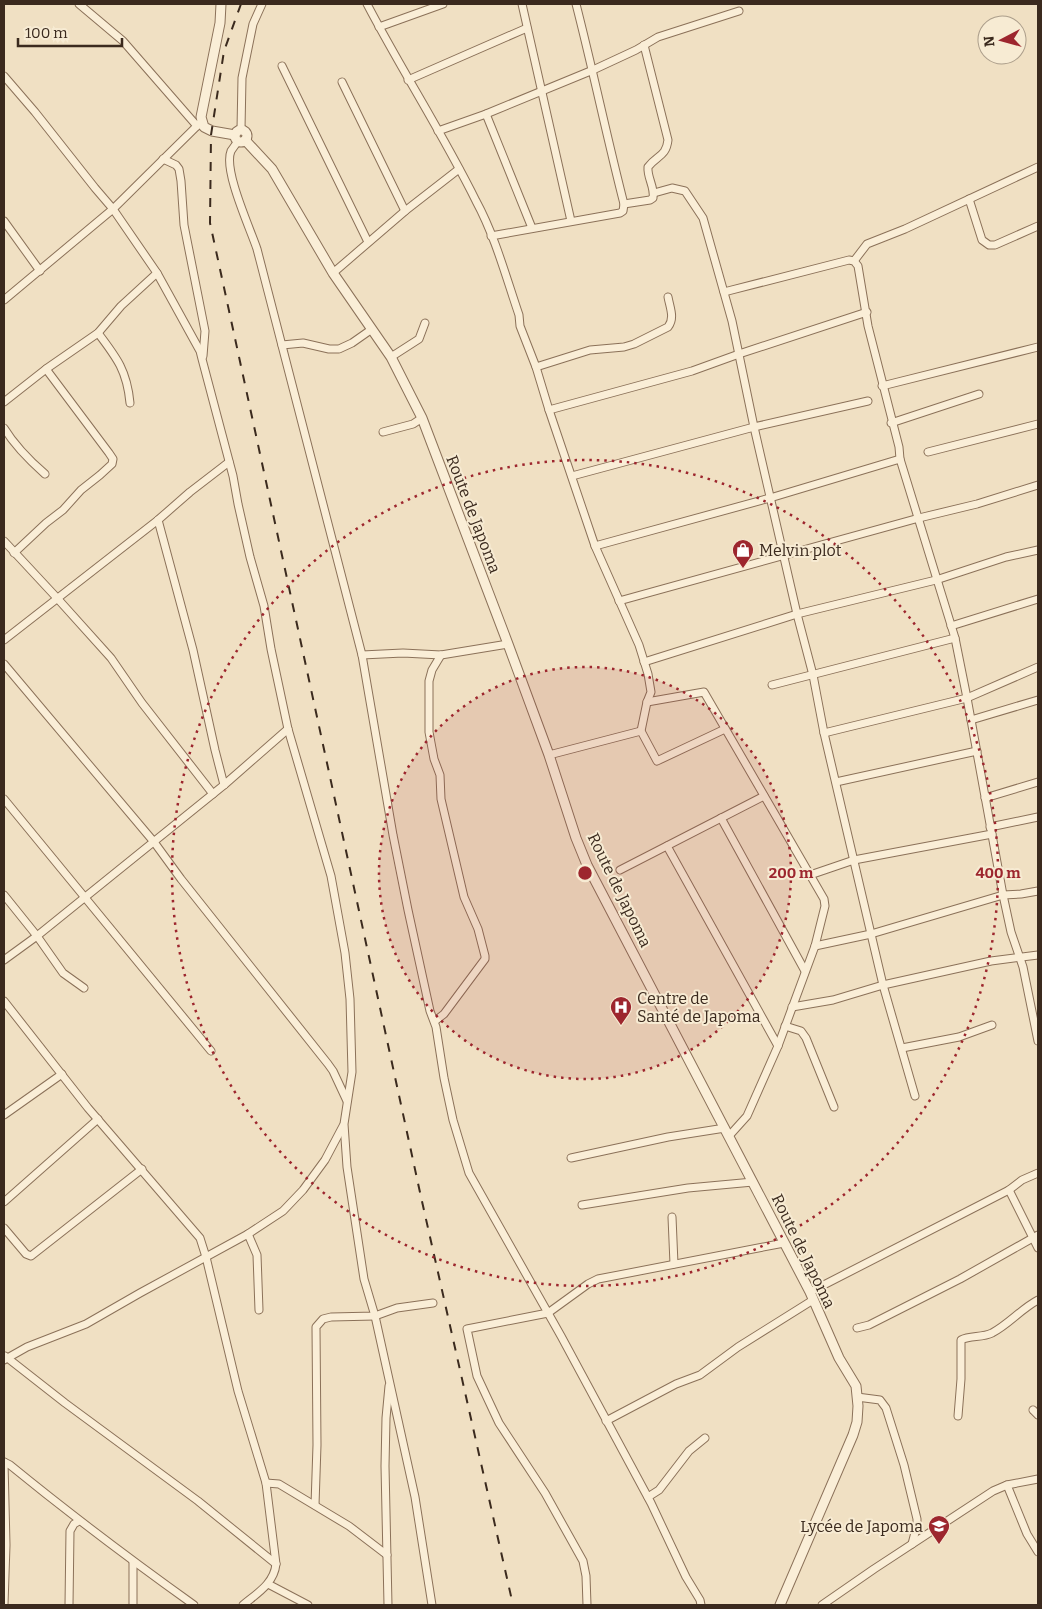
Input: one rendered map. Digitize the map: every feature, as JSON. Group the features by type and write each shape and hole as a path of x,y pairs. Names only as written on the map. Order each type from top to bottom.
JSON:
{"street":[{"path":"79,4 123,41 199,124 212,131 240,136"},
{"path":"4,300 113,209 199,124 220,23 221,4"},
{"path":"262,4 253,24 242,78 240,136 231,151 230,161 235,188 257,249 362,656 402,882 430,1011 434,1021 453,1120 469,1173 648,1497 701,1605"},
{"path":"367,4 408,80 460,169 477,202 491,236 595,546 639,645 651,692 641,731 657,761 725,729"},
{"path":"380,27 443,4"},
{"path":"522,4 571,221"},
{"path":"491,236 623,211 624,204 576,4"},
{"path":"438,132 593,70 668,34 739,11"},
{"path":"408,80 528,28"},
{"path":"624,204 653,198 654,193 648,167 664,154 667,148 668,140 644,45"},
{"path":"282,66 368,242"},
{"path":"4,76 113,209 157,273 200,351 230,462 250,557 264,606 288,730 331,876 345,953 353,1054 344,1124 346,1158 363,1272 375,1316 415,1497 432,1605"},
{"path":"342,82 405,210"},
{"path":"486,114 532,228"},
{"name":"Route de Japoma","path":"240,136 272,169 334,273 391,357 422,418 508,644 576,838 588,866 812,1296 839,1358 856,1386 857,1422 853,1435 780,1605"},
{"path":"163,159 176,165 179,169 184,225 204,332 202,359"},
{"path":"854,261 867,244 905,229 1038,167"},
{"path":"334,273 405,210 460,169"},
{"path":"654,193 672,188 685,191 703,218 732,321 783,556 813,675 824,734 883,985 916,1096"},
{"path":"969,199 982,240 989,245 995,245 1038,226"},
{"path":"4,221 40,271"},
{"path":"724,292 848,260 854,261 858,266 868,326 899,447 900,460 955,638 1003,895 1011,932 1020,957 1038,1041"},
{"path":"4,402 46,369 98,333 121,306 157,273"},
{"path":"536,367 590,350 624,347 634,344 668,327 672,317 668,297"},
{"path":"549,410 692,371 867,312"},
{"path":"391,357 419,339 425,323"},
{"path":"282,345 303,343 329,349 339,349 352,343 372,329"},
{"path":"98,333 116,356 124,371 130,403"},
{"path":"882,386 1038,346"},
{"path":"14,553 46,523 67,507 82,490 100,476 112,464 113,459 46,369"},
{"path":"892,423 979,394"},
{"path":"572,476 754,427 868,401"},
{"path":"383,432 412,424 422,418"},
{"path":"928,452 1038,424"},
{"path":"4,428 20,450 45,474"},
{"path":"595,546 900,460"},
{"path":"4,640 230,462"},
{"path":"619,601 919,518 978,504 1038,485"},
{"path":"158,520 193,650 224,785"},
{"path":"4,542 110,658 142,703 213,794"},
{"path":"644,662 797,614 936,580 1006,556 1038,550"},
{"path":"952,626 1038,599"},
{"path":"772,685 955,638"},
{"path":"362,656 403,653 441,655 508,644"},
{"path":"434,1021 448,1010 485,959 478,929 464,897 441,799 440,775 434,759 429,732 429,680 432,670 441,655"},
{"path":"4,664 154,842 231,943 328,1064 347,1101"},
{"path":"824,734 967,698 1038,668"},
{"path":"570,1158 668,1137 727,1132 747,1116 778,1046 815,946 825,906 824,899 704,692 647,702"},
{"path":"971,720 1038,700"},
{"path":"4,960 37,936 154,842 288,730"},
{"path":"548,755 641,731"},
{"path":"836,782 977,751"},
{"path":"985,798 1038,782"},
{"path":"620,870 764,796"},
{"path":"4,799 211,1051"},
{"path":"810,875 854,860 991,830 1038,817"},
{"path":"721,818 805,971"},
{"path":"667,846 778,1046"},
{"path":"815,946 871,934 1003,895 1038,891"},
{"path":"4,895 63,972 84,988"},
{"path":"792,1007 833,1000 883,985 991,961 1038,955"},
{"path":"4,1001 98,1119 200,1238 238,1391 266,1483 276,1564 274,1576 268,1584 242,1605"},
{"path":"902,1048 959,1037 992,1025"},
{"path":"785,1026 801,1031 806,1038 834,1107"},
{"path":"4,1115 62,1074"},
{"path":"4,1202 98,1119"},
{"path":"276,1564 198,1501 5,1357 86,1324 248,1234 283,1211 291,1204 325,1160 344,1124"},
{"path":"4,1228 26,1254 31,1256 142,1169"},
{"path":"606,1421 676,1384 700,1375 812,1296 1009,1190 1022,1180 1038,1173"},
{"path":"582,1205 688,1188 753,1182"},
{"path":"1009,1190 1036,1237 1038,1248"},
{"path":"672,1216 674,1264"},
{"path":"248,1234 257,1255 259,1310"},
{"path":"856,1328 869,1325 960,1279 1036,1237"},
{"path":"587,1605 586,1576 583,1561 545,1493 505,1434 477,1376 468,1328 548,1313 598,1279 784,1243"},
{"path":"958,1416 961,1379 961,1340 993,1332 1038,1300"},
{"path":"315,1506 317,1445 316,1327 323,1319 331,1317 375,1316 397,1308 432,1303"},
{"path":"388,1605 386,1418 390,1382"},
{"path":"857,1397 880,1400 886,1408 904,1465 917,1519 912,1544"},
{"path":"648,1497 659,1490 688,1451 705,1438"},
{"path":"4,1462 133,1562 194,1605"},
{"path":"4,1462 6,1545 4,1605"},
{"path":"822,1605 994,1491 1007,1485 1038,1479"},
{"path":"266,1483 279,1484 354,1529 387,1555"},
{"path":"1007,1485 1027,1534 1038,1552"},
{"path":"68,1605 70,1531 74,1524 79,1521"},
{"path":"133,1562 134,1605"},
{"path":"268,1584 308,1605"}],"railway":[{"path":"241,4 224,51 211,135 210,223 421,1197 513,1605"}],"place":[{"name":"Melvin plot","path":"743,569"},
{"name":"Centre de Santé de Japoma","path":"621,1026"},
{"name":"Lycée de Japoma","path":"939,1545"}]}
